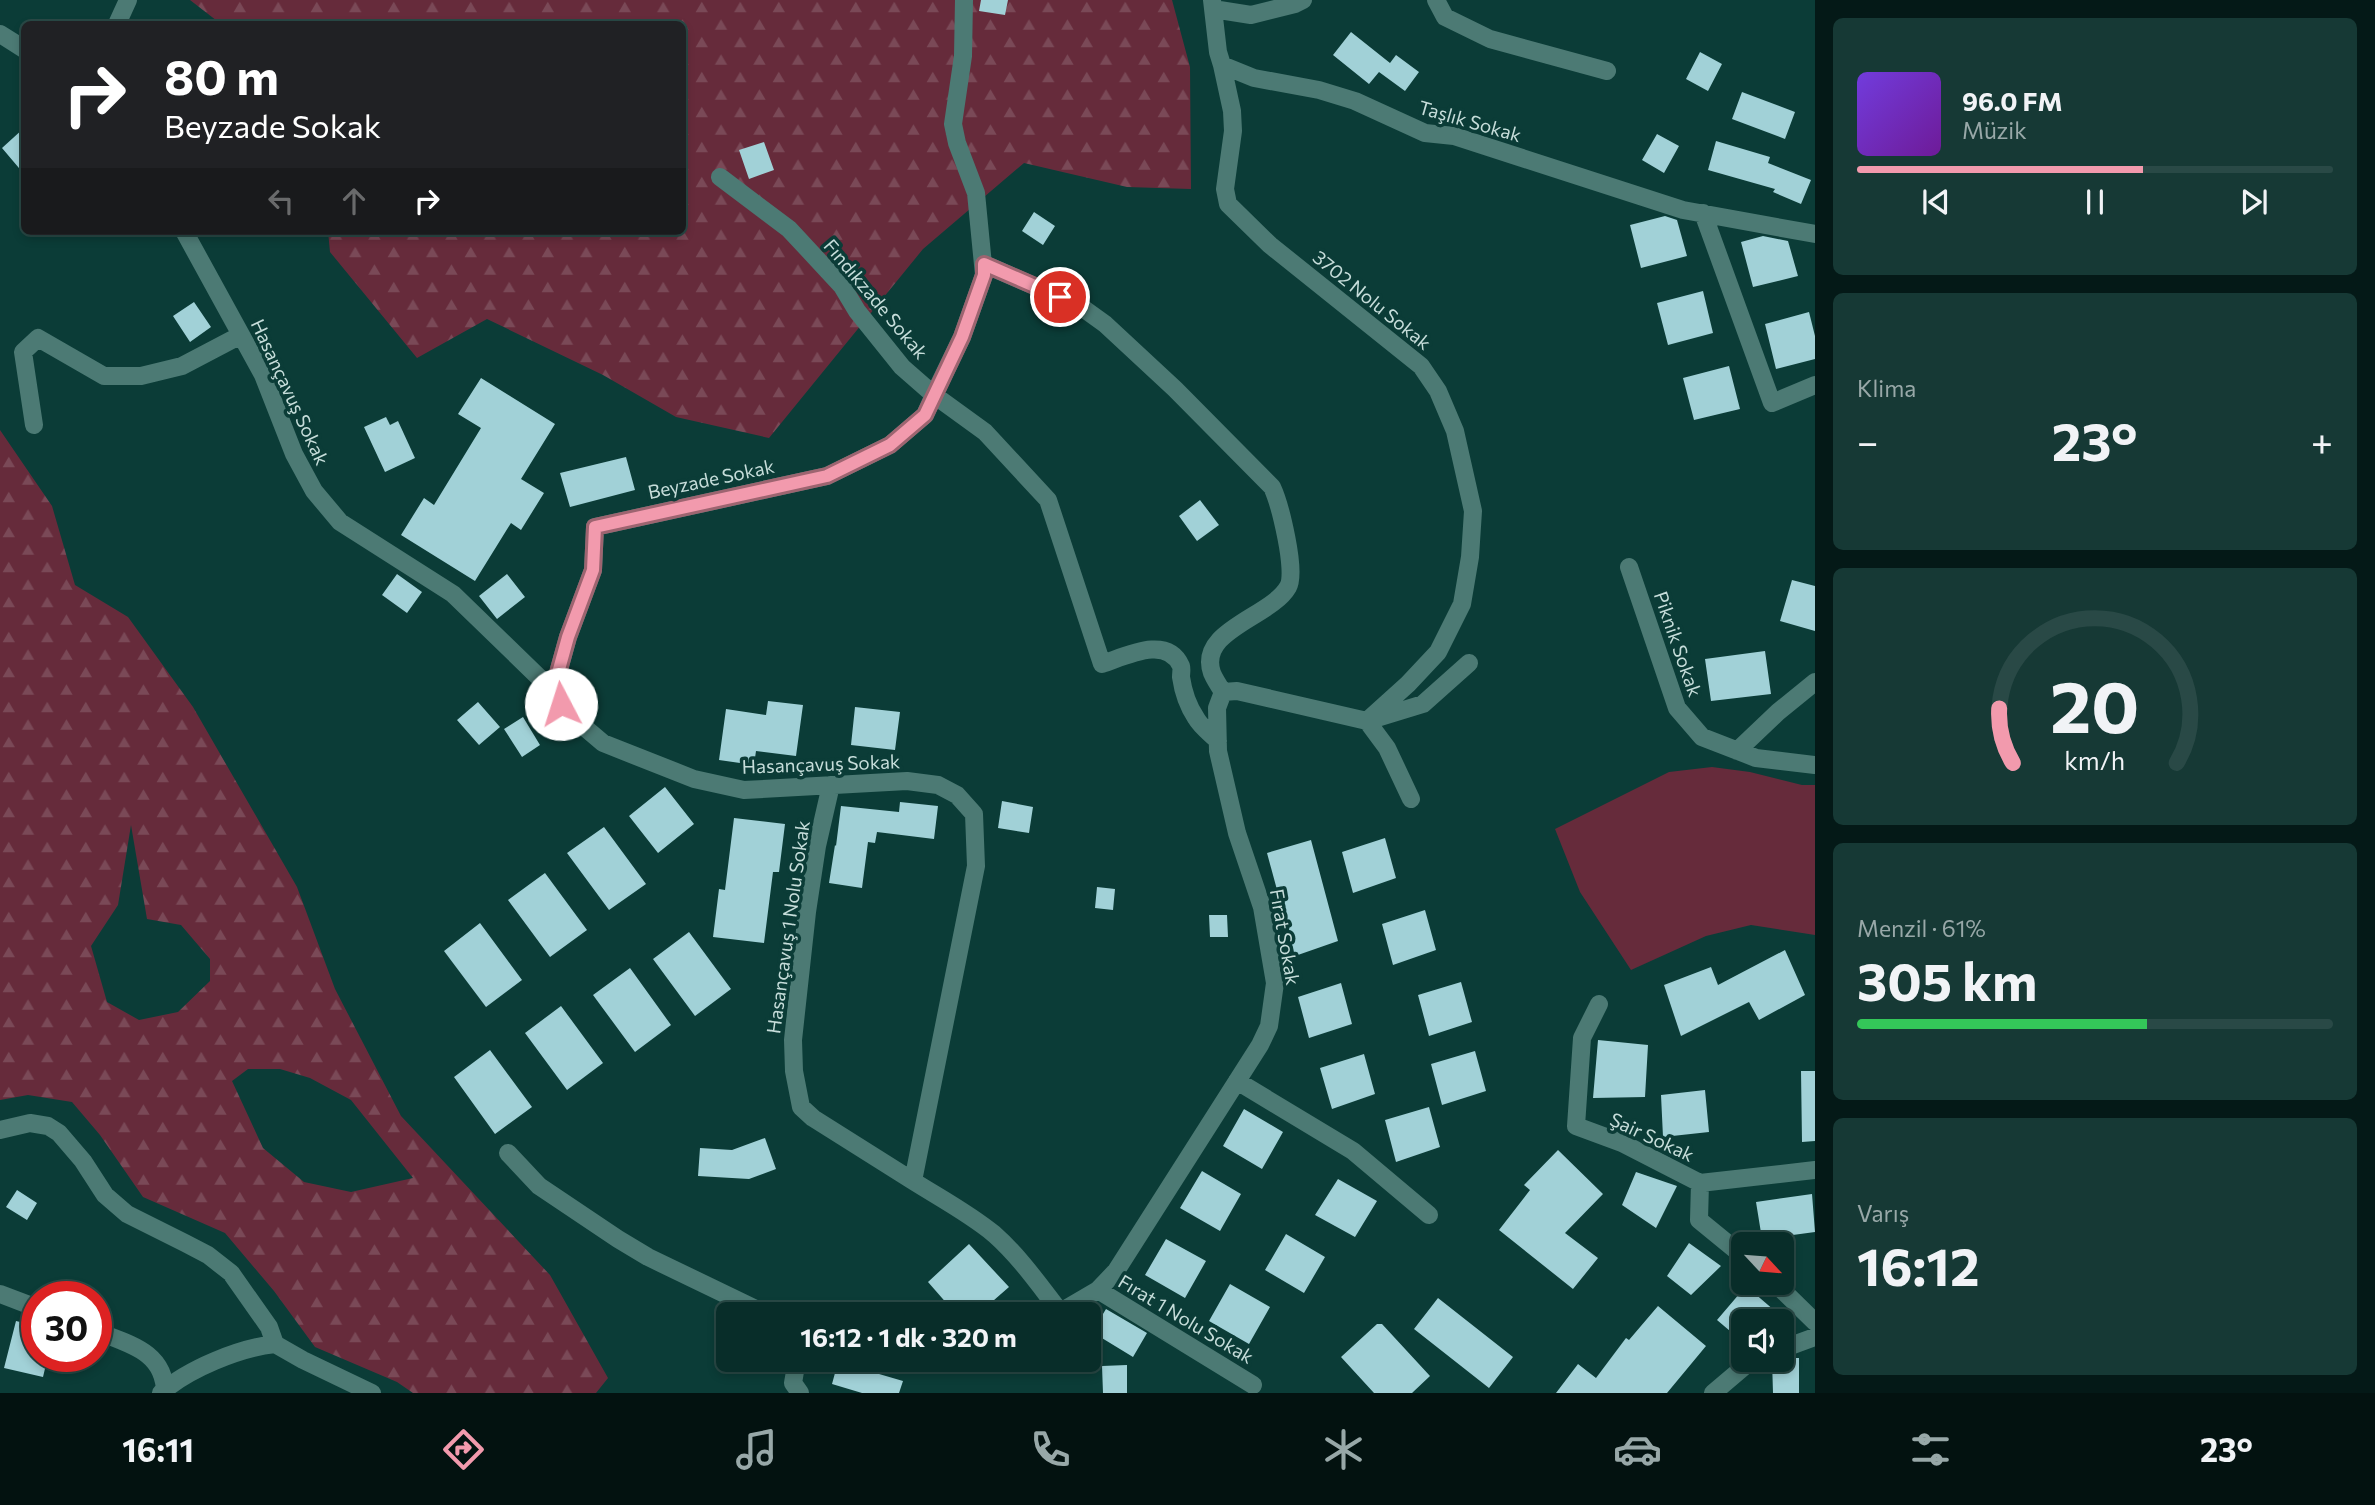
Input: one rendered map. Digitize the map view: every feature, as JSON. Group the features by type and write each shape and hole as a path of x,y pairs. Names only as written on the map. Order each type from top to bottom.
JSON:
{"street":[{"path":"118,21 128,0"},
{"path":"933,395 962,337 984,275 976,194 957,144 953,124 963,56 964,0"},
{"path":"1222,65 1217,52 1213,5 1251,15 1303,0"},
{"path":"1436,0 1445,17 1490,39 1606,71"},
{"path":"0,34 21,47"},
{"name":"Taşlık Sokak","path":"1222,65 1254,78 1318,90 1355,101 1425,134 1454,136 1683,210 1815,234"},
{"name":"3702 Nolu Sokak","path":"1222,65 1232,111 1233,131 1225,189 1228,204 1270,245 1420,366 1438,391 1455,431 1473,511 1470,556 1462,604 1438,652 1367,722"},
{"name":"Fındıkzade Sokak","path":"720,177 789,229 842,286 857,311 902,367 933,395 985,432 1048,500 1102,664 1143,650 1170,653 1181,666 1189,704 1197,721 1218,741"},
{"path":"1703,213 1772,403 1815,385"},
{"name":"Hasançavuş Sokak","path":"186,235 263,375 294,454 314,491 340,522 453,594 553,691 570,715 603,743 694,779 744,790 907,781 938,785 957,795 974,814 976,866 913,1181"},
{"path":"984,264 1080,306 1105,324 1175,389 1272,487 1279,502 1292,576 1288,588 1270,605 1216,642 1210,655 1212,672 1223,692 1237,691 1367,722 1423,704 1469,663"},
{"path":"34,425 23,352 38,338 104,376 141,376 182,366 241,335"},
{"name":"Beyzade Sokak","path":"553,691 568,637 593,570 595,527 827,476 890,445 925,415 933,395"},
{"name":"Piknik Sokak","path":"1629,567 1677,708 1702,737 1756,758 1815,765"},
{"path":"1737,751 1815,682"},
{"name":"Fırat Sokak","path":"1078,1302 1098,1290 1116,1270 1260,1045 1269,1026 1275,983 1262,907 1237,833 1218,751 1217,708 1223,692"},
{"path":"1367,722 1387,748 1411,799"},
{"name":"Hasançavuş 1 Nolu Sokak","path":"831,785 817,846 807,912 793,1040 794,1071 801,1107 813,1118 913,1181"},
{"name":"Şair Sokak","path":"1599,1004 1582,1038 1576,1126 1622,1143 1700,1183 1699,1220 1731,1246"},
{"path":"1237,1081 1353,1151 1429,1214"},
{"path":"0,1130 30,1123 48,1126 60,1133 83,1161 105,1195 127,1214 186,1242 230,1273 269,1327 275,1344"},
{"path":"508,1153 539,1186 618,1240 741,1302"},
{"path":"1700,1183 1815,1170"},
{"path":"913,1181 995,1235 1025,1266 1051,1302"},
{"name":"Fırat 1 Nolu Sokak","path":"1098,1290 1253,1385"},
{"path":"0,1294 21,1302"},
{"path":"1787,1295 1815,1322"},
{"path":"112,1337 152,1357 159,1366 164,1392"},
{"path":"1794,1345 1815,1337"},
{"path":"164,1392 172,1383 230,1355 275,1344 372,1393"},
{"path":"795,1372 793,1383 800,1393"},
{"path":"1713,1393 1738,1372"}],"green space":[{"path":"190,0 1172,0 1190,67 1191,189 1127,187 1024,163 923,249 769,438 676,417 603,375 487,319 417,358 330,252 328,235 686,235 686,21 217,21"},
{"path":"0,430 52,506 75,585 128,617 193,707 297,887 335,989 401,1116 550,1275 608,1378 596,1393 413,1393 397,1382 315,1347 274,1291 225,1233 143,1197 100,1135 72,1102 28,1095 0,1100","holes":["131,825 147,919 181,925 210,959 210,981 178,1012 139,1020 107,1002 91,946 118,905","248,1069 280,1069 310,1078 351,1100 413,1178 351,1192 304,1182 263,1148 232,1081"]},
{"path":"1712,767 1750,772 1802,785 1815,785 1815,935 1751,925 1706,936 1631,970 1580,892 1555,829 1669,772"}],"building":[{"path":"981,0 1008,0 1005,15 979,11"},
{"path":"1351,32 1390,63 1396,55 1419,72 1405,91 1379,72 1369,84 1333,55"},
{"path":"1700,52 1722,64 1708,91 1686,79"},
{"path":"1742,92 1795,112 1785,139 1732,119"},
{"path":"21,131 21,170 2,148"},
{"path":"1657,134 1679,146 1664,173 1642,160"},
{"path":"1716,141 1770,157 1768,163 1811,180 1801,204 1773,192 1775,189 1708,170"},
{"path":"764,142 774,170 749,179 739,150"},
{"path":"1034,212 1055,226 1043,245 1022,231"},
{"path":"1665,216 1677,220 1687,256 1641,268 1630,225"},
{"path":"1763,236 1788,241 1798,276 1753,287 1741,242"},
{"path":"1703,291 1713,333 1668,345 1657,303"},
{"path":"194,302 211,327 190,342 173,316"},
{"path":"1809,312 1815,336 1815,359 1776,369 1765,324"},
{"path":"1729,366 1740,409 1694,420 1683,378"},
{"path":"481,378 555,424 521,479 544,493 521,530 511,523 475,581 401,535 424,498 434,505 481,428 458,414"},
{"path":"386,417 390,425 398,421 415,458 385,472 364,427"},
{"path":"626,457 635,490 570,507 560,473"},
{"path":"1200,500 1219,525 1197,541 1179,516"},
{"path":"397,574 422,592 407,613 382,595"},
{"path":"507,574 525,597 497,619 479,596"},
{"path":"1792,580 1815,586 1815,631 1780,621"},
{"path":"1765,651 1771,694 1711,701 1705,659"},
{"path":"768,701 803,705 796,756 756,751 754,765 719,760 726,709 766,715"},
{"path":"478,702 500,727 479,745 457,720"},
{"path":"855,707 900,712 895,750 851,745"},
{"path":"523,717 540,745 522,757 504,729"},
{"path":"665,787 694,824 658,853 629,816"},
{"path":"1002,801 1033,807 1029,833 998,828"},
{"path":"900,802 938,806 934,839 877,832 875,843 868,842 862,888 829,883 841,806 899,812"},
{"path":"734,818 785,824 779,872 773,872 764,943 713,937 719,889 725,890"},
{"path":"604,827 646,884 609,910 567,853"},
{"path":"1385,838 1396,878 1353,893 1342,852"},
{"path":"1311,840 1338,941 1295,956 1267,853"},
{"path":"545,873 587,930 550,957 508,900"},
{"path":"1097,887 1115,889 1113,910 1095,908"},
{"path":"1425,910 1436,950 1393,965 1382,924"},
{"path":"1209,915 1227,915 1228,937 1210,937"},
{"path":"480,923 522,980 486,1007 444,951"},
{"path":"689,932 731,989 695,1016 653,959"},
{"path":"1785,950 1805,995 1759,1020 1749,1002 1681,1036 1664,985 1711,967 1718,985"},
{"path":"630,968 671,1025 635,1052 593,995"},
{"path":"1461,982 1472,1022 1429,1036 1418,995"},
{"path":"1341,983 1352,1024 1309,1038 1298,997"},
{"path":"561,1006 603,1063 567,1090 525,1033"},
{"path":"1598,1040 1648,1045 1645,1097 1593,1098"},
{"path":"490,1050 532,1107 495,1134 454,1077"},
{"path":"1475,1051 1486,1091 1442,1105 1431,1064"},
{"path":"1364,1054 1375,1094 1332,1109 1320,1068"},
{"path":"1801,1071 1815,1071 1815,1141 1802,1142"},
{"path":"1705,1090 1709,1132 1663,1137 1661,1095"},
{"path":"1429,1107 1440,1147 1396,1162 1385,1120"},
{"path":"1244,1109 1283,1132 1262,1169 1223,1146"},
{"path":"765,1138 776,1169 749,1179 698,1176 700,1148 732,1150"},
{"path":"1558,1150 1603,1194 1565,1233 1598,1258 1573,1289 1499,1230 1530,1190 1524,1185"},
{"path":"1202,1171 1241,1194 1220,1231 1180,1208"},
{"path":"1636,1172 1677,1186 1656,1228 1622,1205"},
{"path":"1338,1179 1377,1201 1355,1237 1315,1215"},
{"path":"17,1190 37,1203 27,1220 6,1207"},
{"path":"1812,1194 1815,1232 1794,1235 1794,1232 1761,1232 1756,1202"},
{"path":"1286,1234 1325,1257 1304,1293 1265,1270"},
{"path":"1166,1239 1206,1261 1185,1298 1145,1275"},
{"path":"1689,1243 1721,1266 1691,1295 1667,1276"},
{"path":"969,1244 1009,1287 992,1302 946,1302 928,1282"},
{"path":"1230,1284 1270,1307 1249,1344 1209,1321"},
{"path":"1738,1295 1756,1295 1773,1309 1731,1309 1731,1332 1717,1320"},
{"path":"1438,1298 1513,1357 1489,1388 1414,1329"},
{"path":"1658,1306 1706,1346 1667,1393 1556,1393 1578,1364 1596,1378 1626,1338 1629,1340"},
{"path":"1106,1309 1147,1333 1133,1357 1101,1337 1101,1317"},
{"path":"16,1321 21,1322 21,1372 4,1368"},
{"path":"1377,1324 1382,1324 1430,1376 1412,1393 1374,1393 1341,1357"},
{"path":"1794,1358 1799,1358 1799,1393 1773,1393 1772,1372 1794,1372"},
{"path":"1127,1365 1127,1393 1103,1393 1102,1366"},
{"path":"21,1372 44,1372 43,1377"},
{"path":"835,1372 872,1372 903,1381 899,1393 862,1393 832,1384"}],"route":[{"path":"561,704 553,691 568,637 593,570 595,527 827,476 890,445 925,415 962,337 984,275 984,264 1060,297"}]}
